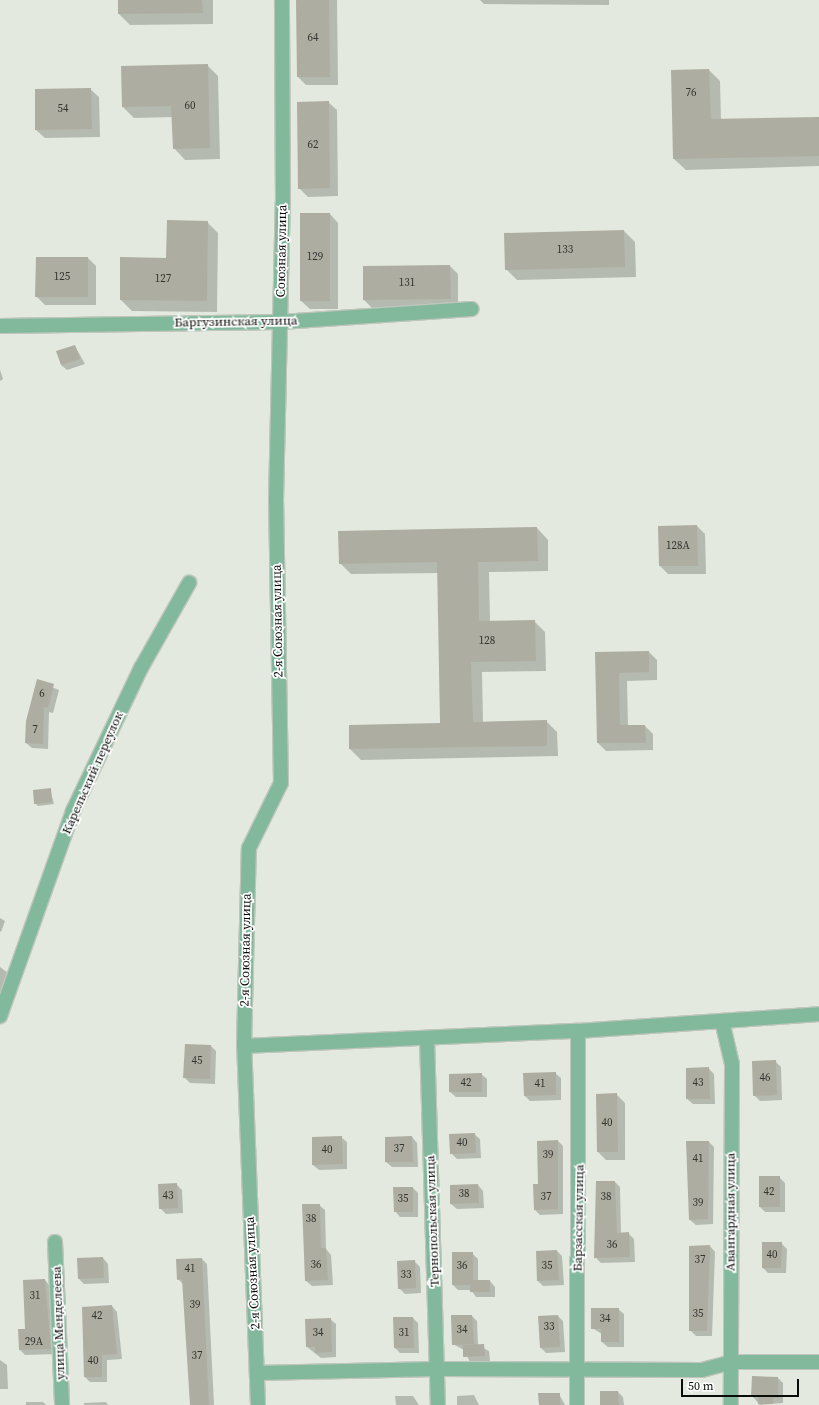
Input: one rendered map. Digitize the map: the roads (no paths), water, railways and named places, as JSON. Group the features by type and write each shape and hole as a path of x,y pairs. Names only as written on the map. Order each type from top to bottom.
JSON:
{"street":[{"name":"Союзная улица","path":"276,501 281,322 282,0"},
{"name":"Баргузинская улица","path":"0,326 281,322 472,309"},
{"name":"2-я Союзная улица","path":"258,1405 244,1046 249,848 281,783 276,501"},
{"name":"Карельский переулок","path":"0,1016 73,811 141,668 189,583"},
{"path":"244,1046 578,1031 819,1014"},
{"name":"Авангардная улица","path":"722,1021 732,1064 731,1405"},
{"name":"Барзасская улица","path":"576,1405 580,1202 578,1031"},
{"name":"Тернопольская улица","path":"427,1038 438,1405"},
{"name":"улица Менделеева","path":"55,1242 62,1405"},
{"path":"257,1373 437,1369 576,1371 702,1370 731,1362 819,1362"}]}
